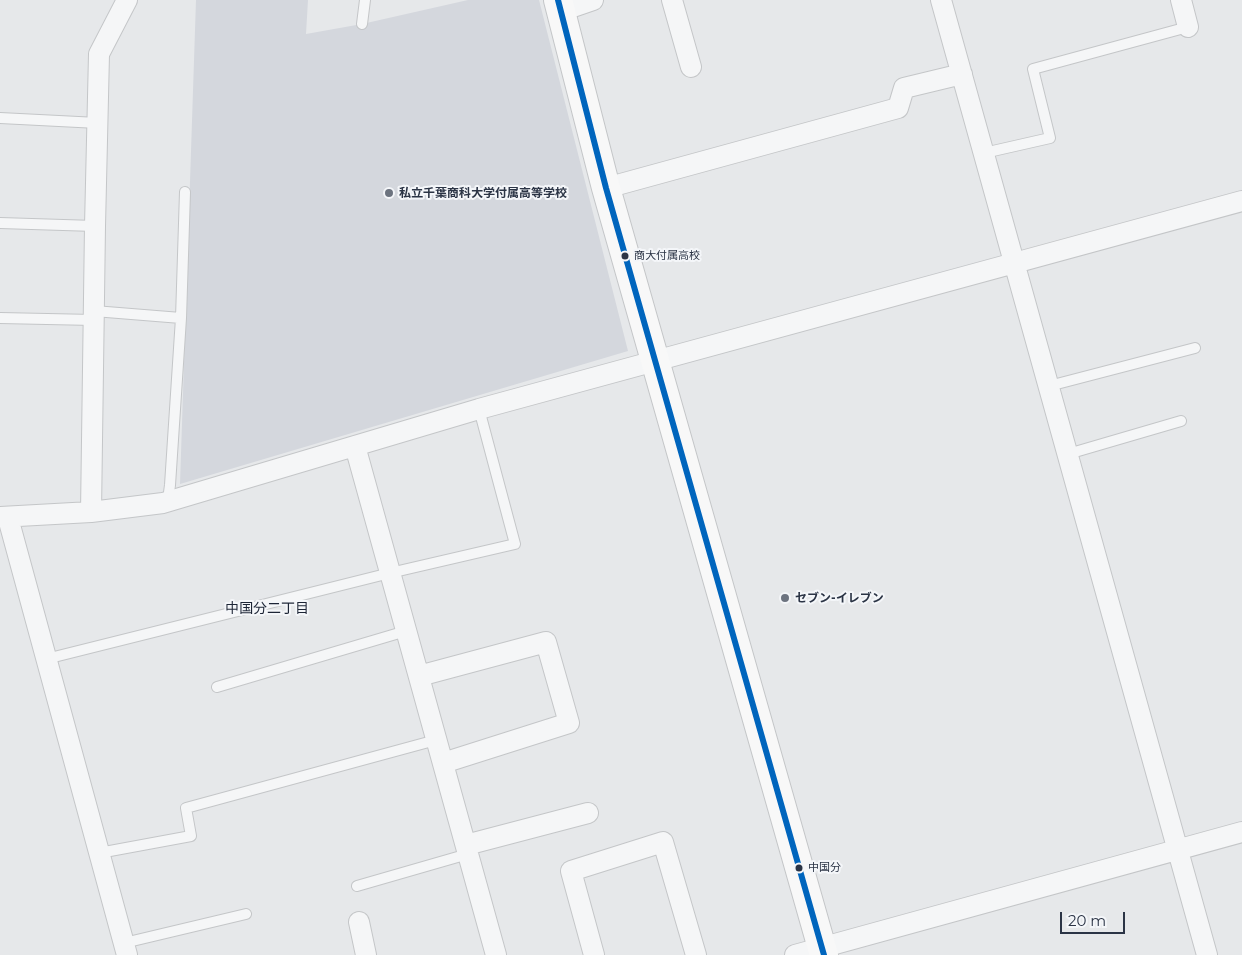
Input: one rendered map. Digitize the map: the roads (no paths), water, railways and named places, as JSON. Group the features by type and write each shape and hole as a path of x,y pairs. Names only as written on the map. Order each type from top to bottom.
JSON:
{"street":[{"path":"91,512 99,54 127,0"},
{"path":"593,0 559,6 606,188 823,952"},
{"path":"672,0 691,67"},
{"path":"941,0 1207,955"},
{"path":"1181,0 1188,27"},
{"path":"606,188 898,108 904,88 962,74"},
{"path":"125,949 46,658 4,517 91,512 163,503 479,409 1242,201"},
{"path":"355,446 467,849 492,954"},
{"path":"419,676 546,642 569,723 443,763"},
{"path":"467,849 588,813"},
{"path":"795,955 823,952 1242,832"},
{"path":"594,955 571,871 664,842 696,955"},
{"path":"359,922 366,955"}],"lane":[{"path":"362,24 365,0"},
{"path":"984,153 1050,138 1033,68 1188,27"},
{"path":"0,118 98,123"},
{"path":"168,500 181,318 185,192"},
{"path":"0,224 95,226"},
{"path":"0,318 94,316 181,318"},
{"path":"1048,386 1195,348"},
{"path":"46,658 515,544 479,409"},
{"path":"1068,454 1181,422"},
{"path":"217,687 406,631"},
{"path":"99,853 191,836 186,808 436,740"},
{"path":"357,886 467,849"},
{"path":"125,949 246,914"}],"place":[{"name":"私立千葉商科大学付属高等学校","path":"389,193"},
{"name":"商大付属高校","path":"625,256"},
{"name":"セブン-イレブン","path":"785,598"},
{"name":"中国分","path":"799,868"}],"district":[{"name":"中国分二丁目","path":"267,609"}]}
